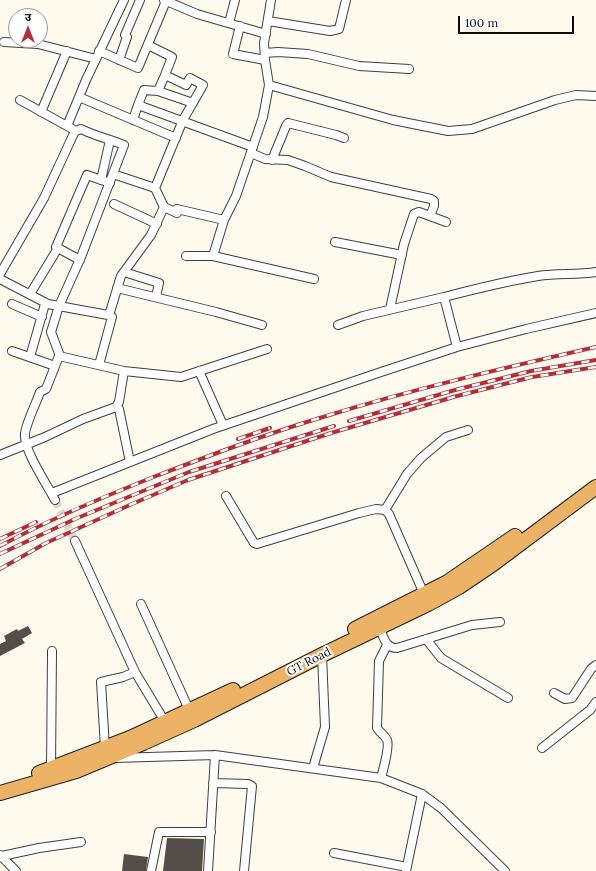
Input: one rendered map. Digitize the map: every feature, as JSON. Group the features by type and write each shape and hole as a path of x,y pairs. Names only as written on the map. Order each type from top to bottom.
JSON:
{"highway":[{"name":"GT Road","path":"268,677 322,655 380,628 449,587 492,564 596,477"},
{"name":"GT Road","path":"554,513 596,487"},
{"name":"GT Road","path":"0,793 106,753 168,727 268,677 424,594 449,587"},
{"name":"GT Road","path":"0,784 52,774"}],"street":[{"path":"67,126 124,0"},
{"path":"119,60 127,37 125,36 140,0"},
{"path":"229,23 235,0"},
{"path":"213,256 224,220 236,196 263,118 269,85 264,56 271,0"},
{"path":"268,21 330,31 339,29 346,0"},
{"path":"4,42 38,44 68,51 98,55 119,60 138,68 165,1 197,14 266,34"},
{"path":"240,26 233,54 264,56 278,52 308,54 359,66 409,69"},
{"path":"148,45 172,57 158,91"},
{"path":"41,112 68,51"},
{"path":"165,75 186,85 190,78 203,85 183,120 155,188 164,208 177,213 177,209 224,220"},
{"path":"269,85 393,120 448,131 472,129 555,100 576,95 596,96"},
{"path":"133,120 144,90 158,91 193,103"},
{"path":"79,97 176,138"},
{"path":"20,100 75,131 78,132 81,129 98,137 124,145 80,260 59,306 52,332 60,356"},
{"path":"138,105 183,120 252,150 265,159 288,160 330,177 431,199 434,201 434,206 430,216"},
{"path":"272,160 288,123 344,138"},
{"path":"0,274 44,198 75,131"},
{"path":"101,180 110,140"},
{"path":"113,174 155,188"},
{"path":"30,294 58,248 56,246 87,175 110,182"},
{"path":"114,204 157,224"},
{"path":"108,315 124,272 146,243 164,208"},
{"path":"390,309 402,255 414,214 419,212 446,222"},
{"path":"335,242 402,255"},
{"path":"58,248 80,260"},
{"path":"186,256 213,256 314,279"},
{"path":"124,272 159,282 156,297"},
{"path":"338,325 363,316 489,285 538,276 577,275 596,272"},
{"path":"0,278 48,304 112,317 99,365"},
{"path":"117,288 216,312 262,325"},
{"path":"444,297 457,347"},
{"path":"12,304 42,317"},
{"path":"30,357 45,304 48,304"},
{"path":"60,356 58,357 46,389 40,392 25,433 26,443 31,456 54,496 130,462 223,425 457,347 596,313"},
{"path":"60,356 124,371 181,377 267,349"},
{"path":"12,351 55,366"},
{"path":"116,407 119,402 124,371"},
{"path":"199,372 223,425"},
{"path":"0,455 112,407 116,407"},
{"path":"116,407 119,409 130,462"},
{"path":"385,510 408,474 421,458 446,437 468,430"},
{"path":"226,496 254,543 257,544 359,513 376,509 385,510 389,514 424,594"},
{"path":"75,541 135,672 168,727"},
{"path":"141,604 191,716"},
{"path":"380,628 387,645 391,648 396,648 472,625 500,622"},
{"path":"426,639 441,658 508,698"},
{"path":"382,778 388,742 385,736 379,732 377,728 378,668 381,654 387,645"},
{"path":"52,651 52,774"},
{"path":"313,768 325,727 322,655"},
{"path":"554,693 565,699 572,698 591,669 596,665"},
{"path":"135,672 123,677 101,682 106,753 215,755 382,778 422,794 441,808 505,871"},
{"path":"542,748 590,710 596,702"},
{"path":"208,871 215,755"},
{"path":"213,783 248,784 252,786 244,871"},
{"path":"334,853 407,869 422,794"},
{"path":"151,871 159,832 211,832"},
{"path":"1,855 81,842"},
{"path":"1,855 16,871"}],"building":[{"path":"28,626 32,633 22,639 25,643 0,656 0,644 6,641 4,636 17,629 18,631"},
{"path":"167,838 204,839 202,871 163,871"},
{"path":"124,854 148,857 146,871 122,871"}],"tunnel":[{"path":"55,500 75,541"}],"railway":[{"path":"0,546 57,518 116,492 197,460 281,430 425,388 596,347"},
{"path":"349,421 455,390 531,371 596,360"},
{"path":"0,569 46,543 188,480 331,433 457,396 532,377 596,367"},
{"path":"0,554 75,519 189,472 334,426"},
{"path":"238,439 270,428"},
{"path":"0,539 36,522"}]}
